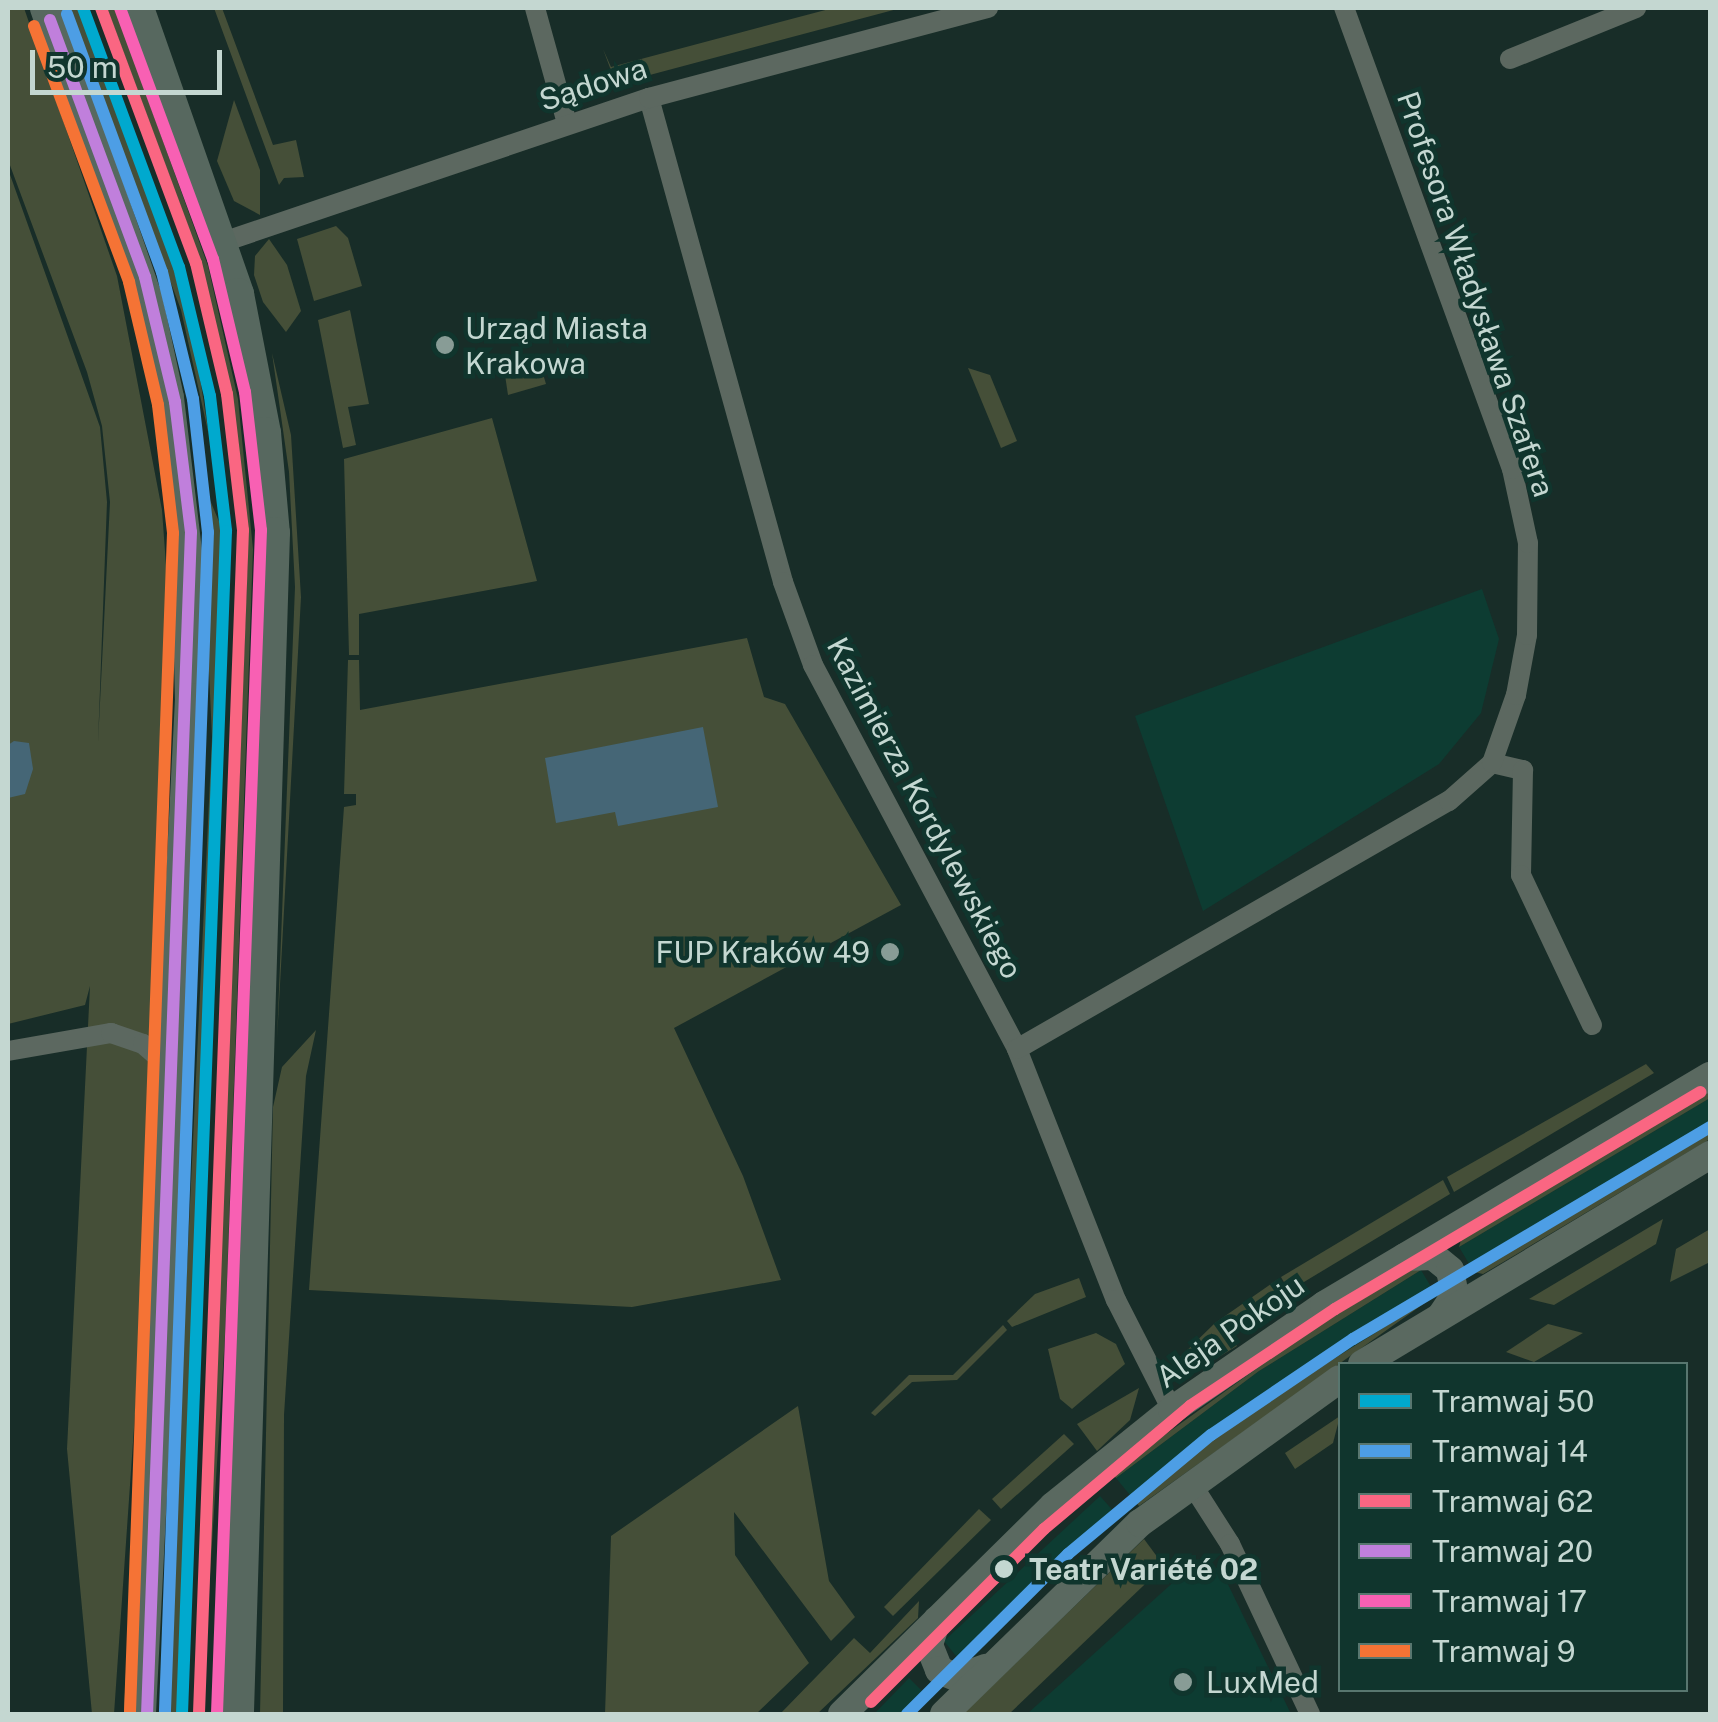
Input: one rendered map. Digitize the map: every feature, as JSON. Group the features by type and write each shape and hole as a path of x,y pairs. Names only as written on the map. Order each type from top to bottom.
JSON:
{"main road":[{"path":"46,8 146,296 180,483 191,700 140,1714"},
{"path":"138,8 223,242 265,433 274,593 238,1540 238,1714"},
{"name":"Aleja Pokoju","path":"842,1714 1054,1506 1172,1410 1400,1260 1710,1076"},
{"path":"1365,1362 1710,1155"},
{"path":"1400,1260 1424,1255 1446,1264 1455,1291 1440,1317"},
{"path":"944,1714 986,1668 1191,1482 1338,1379"},
{"path":"938,1618 929,1645 939,1670 958,1678 986,1668"}],"street":[{"path":"535,8 567,123"},
{"name":"Sądowa","path":"223,242 648,98 988,8"},
{"name":"Profesora Władysława Szafera","path":"1017,1049 1449,801 1492,763 1516,695 1527,635 1528,543 1512,469 1344,8"},
{"path":"1510,59 1636,8"},
{"name":"Kazimierza Kordylewskiego","path":"648,98 801,634 1017,1049 1116,1300 1172,1410"},
{"path":"1492,763 1523,770 1521,875 1592,1025"},
{"path":"8,1051 111,1033 144,1044 175,1072"},
{"path":"1191,1482 1230,1544 1310,1714"}],"shaded area":[{"path":"8,8 24,8 117,276 162,510 171,634 160,1056 114,1714 92,1714 67,1449 90,986 85,1005 8,1024 8,169 100,427 107,502 98,743 110,502 102,426 87,372 8,160"},
{"path":"69,8 78,8 172,263 197,359 209,436 181,310"},
{"path":"107,8 115,8 208,266 238,399 253,549 225,1335 205,1655 248,551 238,440 215,321 188,226"},
{"path":"214,8 222,8 273,145 296,140 304,177 284,178 279,185"},
{"path":"833,8 901,8 616,84 603,49 611,67"},
{"path":"234,100 260,170 260,215 234,201 217,161"},
{"path":"336,226 348,238 362,286 314,301 297,239"},
{"path":"269,239 287,265 301,311 286,332 263,302 254,275 255,256"},
{"path":"350,310 369,404 348,407 356,445 343,448 318,320"},
{"path":"272,353 291,435 301,597 277,1040 295,587 289,472"},
{"path":"516,361 540,364 546,384 508,395 505,375"},
{"path":"968,368 990,375 1017,441 1001,448"},
{"path":"492,418 537,581 359,614 359,655 349,655 344,459"},
{"path":"200,476 220,524 220,677 177,1714 166,1714 212,737"},
{"path":"1482,589 1499,639 1481,713 1439,764 1203,911 1135,716"},
{"path":"747,638 764,697 785,704 901,905 674,1028 743,1176 781,1280 632,1307 309,1290 344,807 356,805 356,794 344,794 348,660 359,660 360,710"},
{"path":"316,1030 306,1076 284,1415 283,1714 260,1714 273,1107 282,1067"},
{"path":"1646,1064 1654,1073 1454,1192 1447,1177"},
{"path":"1710,1091 1710,1098 1459,1247 1461,1240"},
{"path":"1710,1098 1710,1132 1474,1272 1459,1247"},
{"path":"1710,1132 1710,1139 1483,1274 1474,1272"},
{"path":"1443,1180 1450,1194 1289,1291 1281,1277"},
{"path":"1663,1219 1656,1244 1554,1305 1529,1299"},
{"path":"1710,1229 1710,1262 1670,1282 1676,1249"},
{"path":"1411,1269 1421,1270 1259,1371 1116,1478 1112,1473 1299,1338"},
{"path":"1421,1270 1436,1295 1257,1407 1134,1500 1116,1478 1259,1371"},
{"path":"1079,1278 1086,1297 1012,1327 1007,1321 1035,1294"},
{"path":"1278,1279 1286,1292 1228,1332 1237,1346 1202,1367 1174,1363 1215,1323"},
{"path":"1436,1295 1139,1506 1134,1500 1257,1407"},
{"path":"1548,1324 1583,1333 1534,1362 1506,1352"},
{"path":"1003,1325 1007,1330 957,1380 912,1382 875,1416 871,1413 909,1375 953,1375"},
{"path":"1096,1333 1116,1344 1125,1364 1072,1409 1060,1399 1048,1349"},
{"path":"1139,1388 1130,1420 1097,1451 1077,1424"},
{"path":"798,1406 829,1581 855,1617 831,1641 734,1512 735,1555 809,1663 756,1714 605,1714 611,1536"},
{"path":"1338,1417 1333,1443 1295,1469 1285,1453"},
{"path":"1064,1434 1074,1444 1001,1509 992,1499"},
{"path":"1100,1496 1116,1514 960,1661 944,1641"},
{"path":"979,1509 991,1520 893,1616 884,1607"},
{"path":"1144,1539 1164,1566 1009,1714 963,1714"},
{"path":"1198,1560 1221,1570 1291,1714 1027,1714"},
{"path":"919,1601 918,1618 817,1714 780,1714 854,1638 870,1653"},
{"path":"909,1678 928,1697 912,1714 874,1714"}],"water":[{"path":"703,727 718,807 618,826 615,812 556,823 545,758"},
{"path":"14,741 29,743 33,769 25,794 8,798 8,745"}],"tram line":[{"name":"50","path":"83,8 179,267 210,396 226,531 182,1714"},
{"name":"62","path":"101,8 196,263 227,394 243,530 199,1714"},
{"name":"17","path":"120,8 213,259 245,392 261,530 217,1714"},
{"name":"14","path":"67,14 162,272 193,399 208,532 165,1713"},
{"name":"20","path":"50,20 145,277 175,402 191,532 147,1713"},
{"name":"9","path":"34,26 129,282 158,405 173,533 130,1712"},
{"name":"62","path":"871,1702 1044,1529 1190,1406 1335,1309 1701,1092"},
{"name":"14","path":"907,1714 1068,1554 1211,1435 1353,1339 1710,1127"}],"place":[{"name":"Urząd Miasta Krakowa","path":"445,345"},
{"name":"FUP Kraków 49","path":"890,952"},
{"name":"Teatr Variété 02","path":"1004,1569"},
{"name":"LuxMed","path":"1183,1682"}]}
